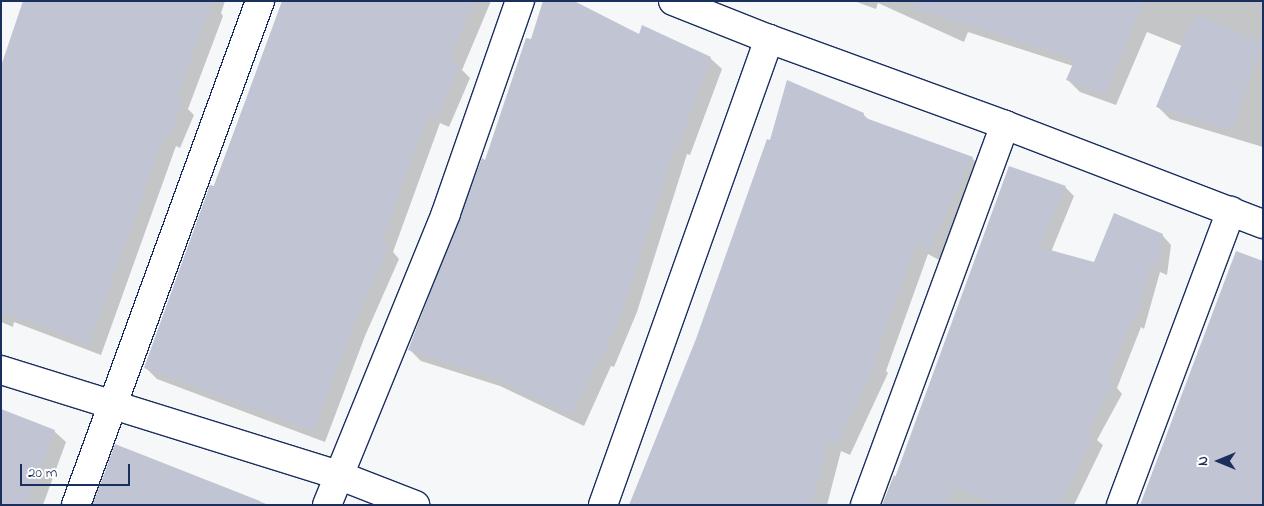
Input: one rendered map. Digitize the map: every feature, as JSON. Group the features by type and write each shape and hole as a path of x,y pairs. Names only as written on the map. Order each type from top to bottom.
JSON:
{"street":[{"path":"76,505 260,1"},
{"path":"327,505 446,212 520,1"},
{"path":"673,1 769,39 1005,125 1263,224"},
{"path":"603,505 769,39"},
{"path":"864,505 1005,125"},
{"path":"1121,505 1231,212"},
{"path":"1,370 338,475 414,505"}],"building":[{"path":"23,1 213,1 176,99 183,102 169,137 164,136 89,344 1,311 1,66"},
{"path":"282,1 474,1 449,61 459,66 437,117 429,113 381,243 389,246 354,324 314,431 144,368 210,185 214,186"},
{"path":"543,1 574,1 639,34 642,25 711,57 679,145 676,143 626,300 603,357 600,356 572,415 487,375 408,350 482,158 485,160 526,38 531,39"},
{"path":"914,1 1144,1 1105,94 1066,80 1075,59 913,8"},
{"path":"1198,15 1263,43 1232,131 1156,107 1193,17"},
{"path":"787,80 864,113 863,117 973,157 929,250 916,243 875,359 877,360 838,444 829,440 812,505 629,505 696,339 767,139 770,140"},
{"path":"1009,166 1066,186 1039,247 1094,262 1114,213 1163,234 1158,266 1151,264 1135,321 1132,319 1107,381 1114,384 1087,432 1094,435 1060,505 996,505 955,487 946,505 885,505"},
{"path":"1236,251 1263,261 1263,505 1140,505"},
{"path":"1,409 55,430 27,505 1,505"},
{"path":"115,444 260,501 260,505 93,505"}]}
